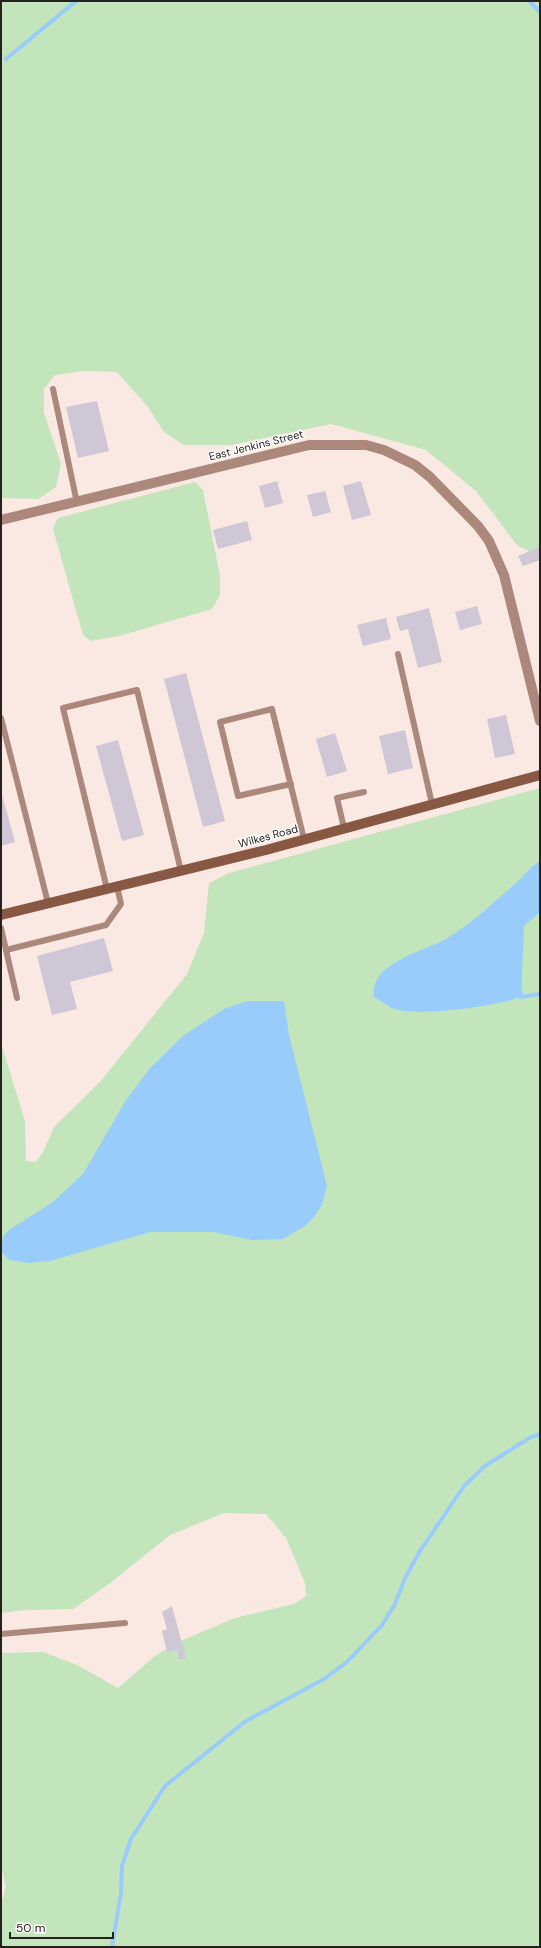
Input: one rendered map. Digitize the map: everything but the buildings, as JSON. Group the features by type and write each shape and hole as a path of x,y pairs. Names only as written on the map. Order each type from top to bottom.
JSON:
{"street":[{"name":"East Jenkins Street","path":"1,520 76,503 309,445 366,445 399,455 430,477 478,526 489,541 504,575 540,721"},
{"name":"Wilkes Road","path":"1,914 304,839 540,775"}],"lane":[{"path":"53,389 76,503"},
{"path":"398,654 432,804"},
{"path":"6,950 106,925 121,904 112,887 62,708 137,690 181,870"},
{"path":"291,784 238,796 220,722 272,709 291,784 304,839"},
{"path":"1,718 3,738 48,903"},
{"path":"344,828 338,798 364,792"},
{"path":"1,928 17,998"},
{"path":"1,1634 125,1623"}],"green space":[{"path":"1,1 540,1 540,557 517,545 476,491 426,450 331,424 232,445 184,445 164,432 148,407 117,372 83,371 55,375 44,389 44,413 61,464 56,487 38,499 1,498"},
{"path":"195,482 203,490 220,576 220,595 212,609 119,636 91,641 83,635 53,529 58,518"},
{"path":"540,788 540,1947 1,1947 1,1904 6,1887 1,1866 1,1653 43,1652 77,1665 118,1688 156,1655 178,1642 235,1618 294,1604 306,1596 305,1583 286,1538 266,1514 224,1513 170,1535 109,1584 73,1609 25,1610 1,1613 1,1043 25,1121 26,1161 36,1162 43,1152 54,1127 100,1082 187,974 204,933 209,883 229,873"}],"water":[{"path":"540,861 540,912 524,926 521,997 493,1004 456,1010 419,1012 404,1011 392,1008 374,997 375,986 380,976 388,968 410,955 444,940 463,927 490,906"},
{"path":"247,1001 284,1001 289,1035 327,1186 322,1205 314,1217 305,1226 283,1239 252,1240 213,1232 150,1232 50,1261 29,1263 9,1260 1,1251 3,1237 9,1230 53,1202 83,1174 126,1100 150,1068 183,1036 224,1009"}],"waterway":[{"path":"6,59 76,1"},
{"path":"529,1 540,12"},
{"path":"521,993 521,997 540,994"},
{"path":"112,1947 121,1893 122,1866 131,1839 165,1786 246,1721 324,1679 347,1662 382,1625 395,1604 405,1578 420,1551 464,1486 485,1466 531,1437 540,1434"}]}
